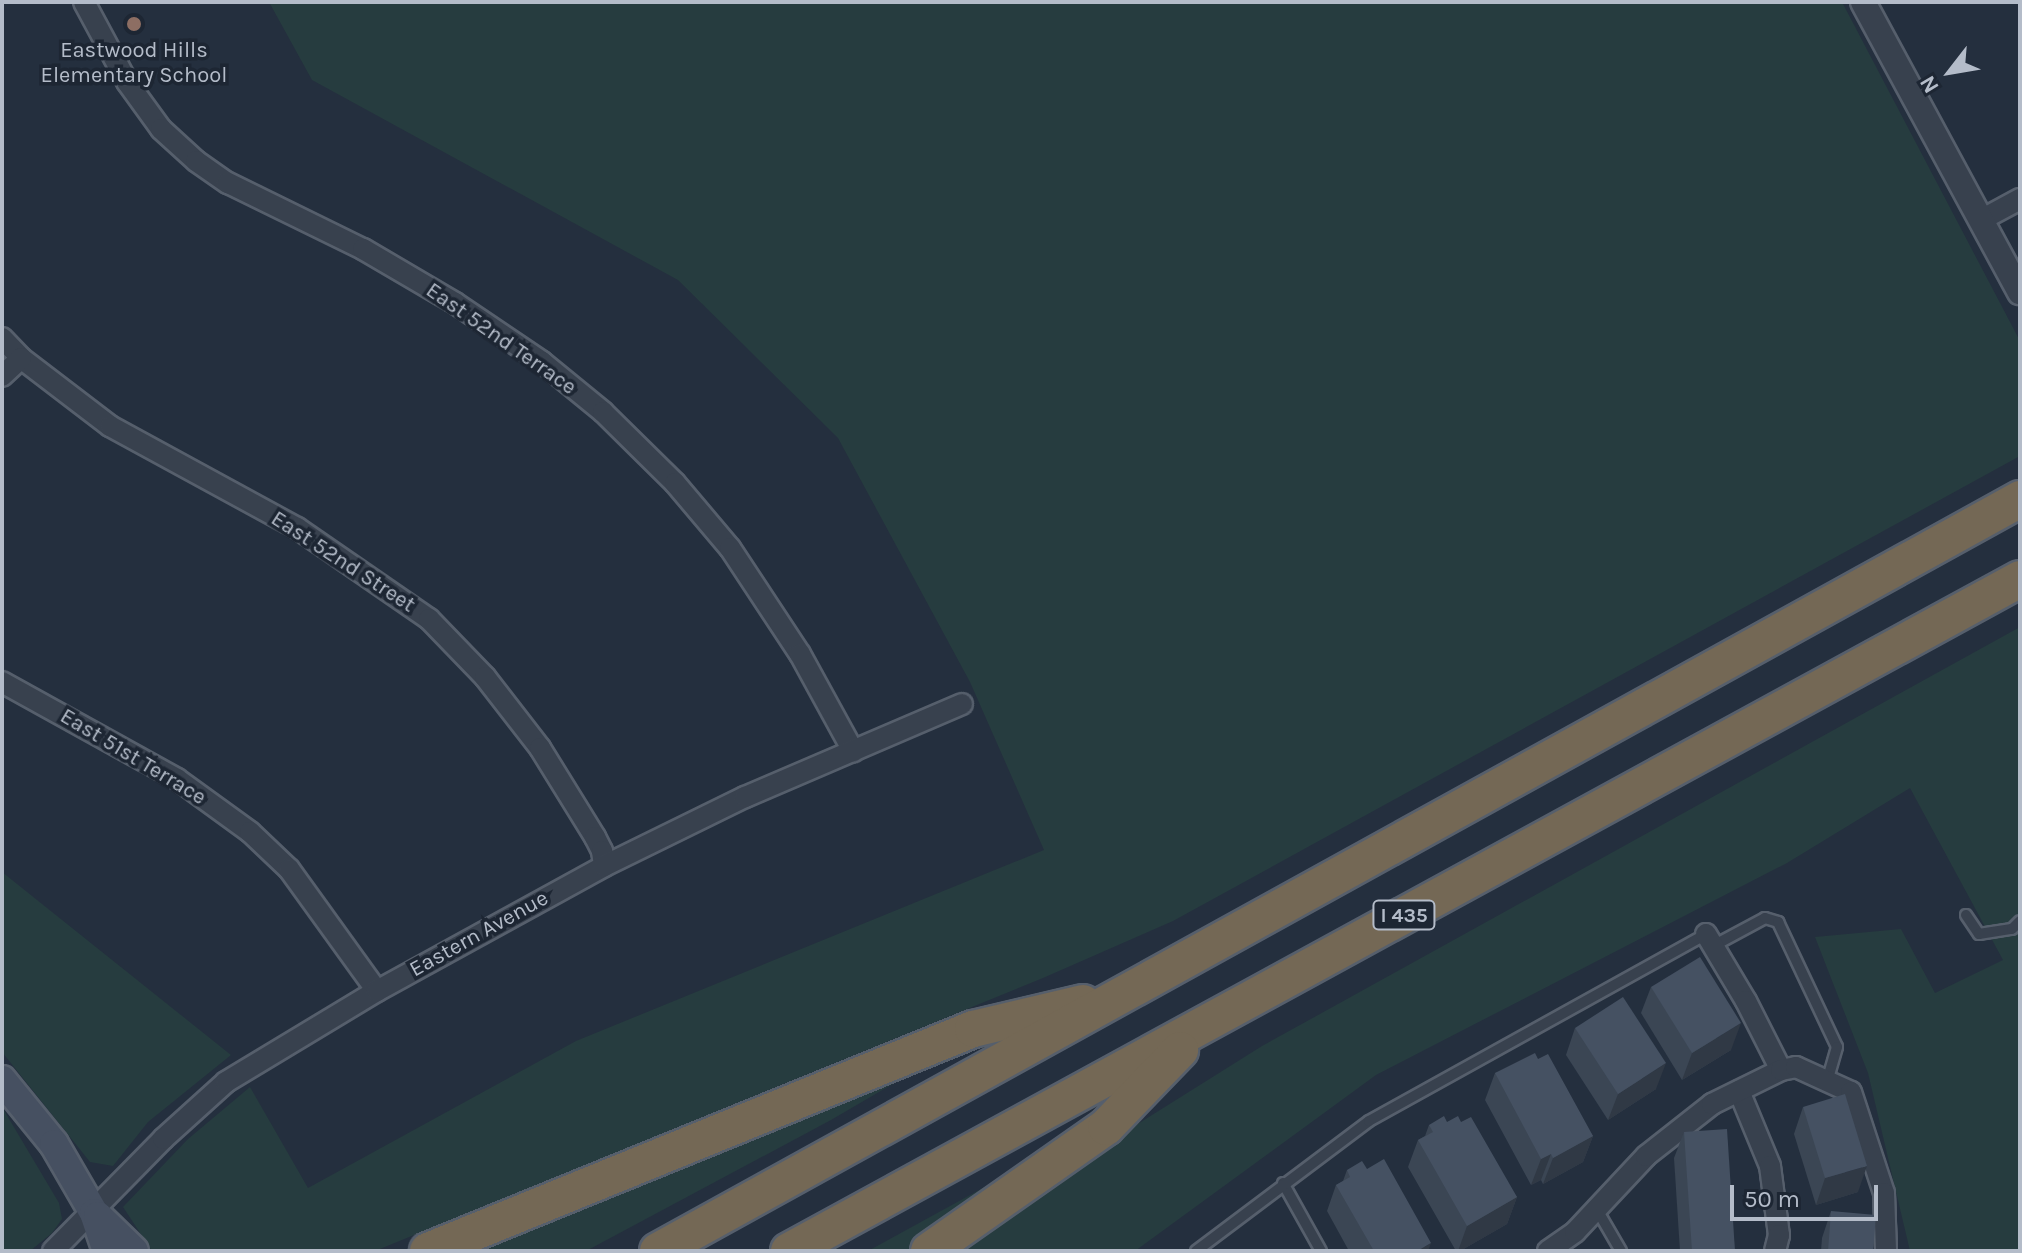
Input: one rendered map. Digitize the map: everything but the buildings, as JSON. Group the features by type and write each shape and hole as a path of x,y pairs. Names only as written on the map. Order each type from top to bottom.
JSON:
{"highway":[{"path":"658,1251 2009,505"},
{"name":"I 435","path":"789,1251 2020,579"},
{"path":"428,1251 973,1029 1127,992"},
{"path":"929,1251 1106,1127 1206,1023"}],"main road":[{"path":"2,1080 54,1144 94,1213 107,1251"},
{"path":"94,1213 134,1251"}],"street":[{"name":"East 52nd Terrace","path":"84,2 127,82 161,129 196,161 228,183 363,249 455,303 542,362 603,412 675,483 730,548 800,654 853,751"},
{"path":"1863,2 2020,292"},
{"path":"1981,220 2020,199"},
{"name":"East 52nd Street","path":"2,338 21,358 110,426 297,528 429,619 485,677 540,748 595,837 602,851 604,866"},
{"path":"2,376 21,358"},
{"name":"East 51st Terrace","path":"2,682 177,779 250,832 289,869 377,991"},
{"name":"Eastern Avenue","path":"53,1251 94,1213 163,1139 226,1082 377,991 604,866 745,797 962,704"},
{"path":"1710,940 1781,1070"},
{"path":"1548,1251 1575,1232 1646,1156 1712,1104 1781,1070 1796,1067 1851,1092 1884,1193 1886,1251"},
{"path":"1739,1091 1770,1166 1779,1235 1775,1251"}],"lane":[{"path":"1966,915 1979,934 2012,929 2020,921"},
{"path":"1196,1251 1369,1121 1710,940 1765,918 1778,922 1837,1047 1827,1081"},
{"path":"1283,1183 1321,1251"},
{"path":"1596,1208 1621,1251"}],"green space":[{"path":"269,2 1842,2 2020,341 2020,456 1173,921 1043,978 375,1251 152,1251 123,1207 188,1139 250,1087 308,1188 576,1041 1044,850 970,682 838,438 678,280 312,80"},
{"path":"2020,627 2020,1251 1910,1251 1868,1073 1815,937 1901,929 1935,993 2003,960 1910,788 1787,863 1376,1075 1135,1251 950,1251 1117,1137 1262,1046"},
{"path":"2,872 231,1055 148,1122 113,1166 90,1162 2,1052"},
{"path":"927,1064 831,1120 586,1251 479,1251"},
{"path":"2,1107 59,1203 62,1219 52,1233 30,1251 2,1251"},
{"path":"1012,1172 1014,1177 908,1251 868,1251"}],"place":[{"name":"Eastwood Hills Elementary School","path":"134,24"}]}
